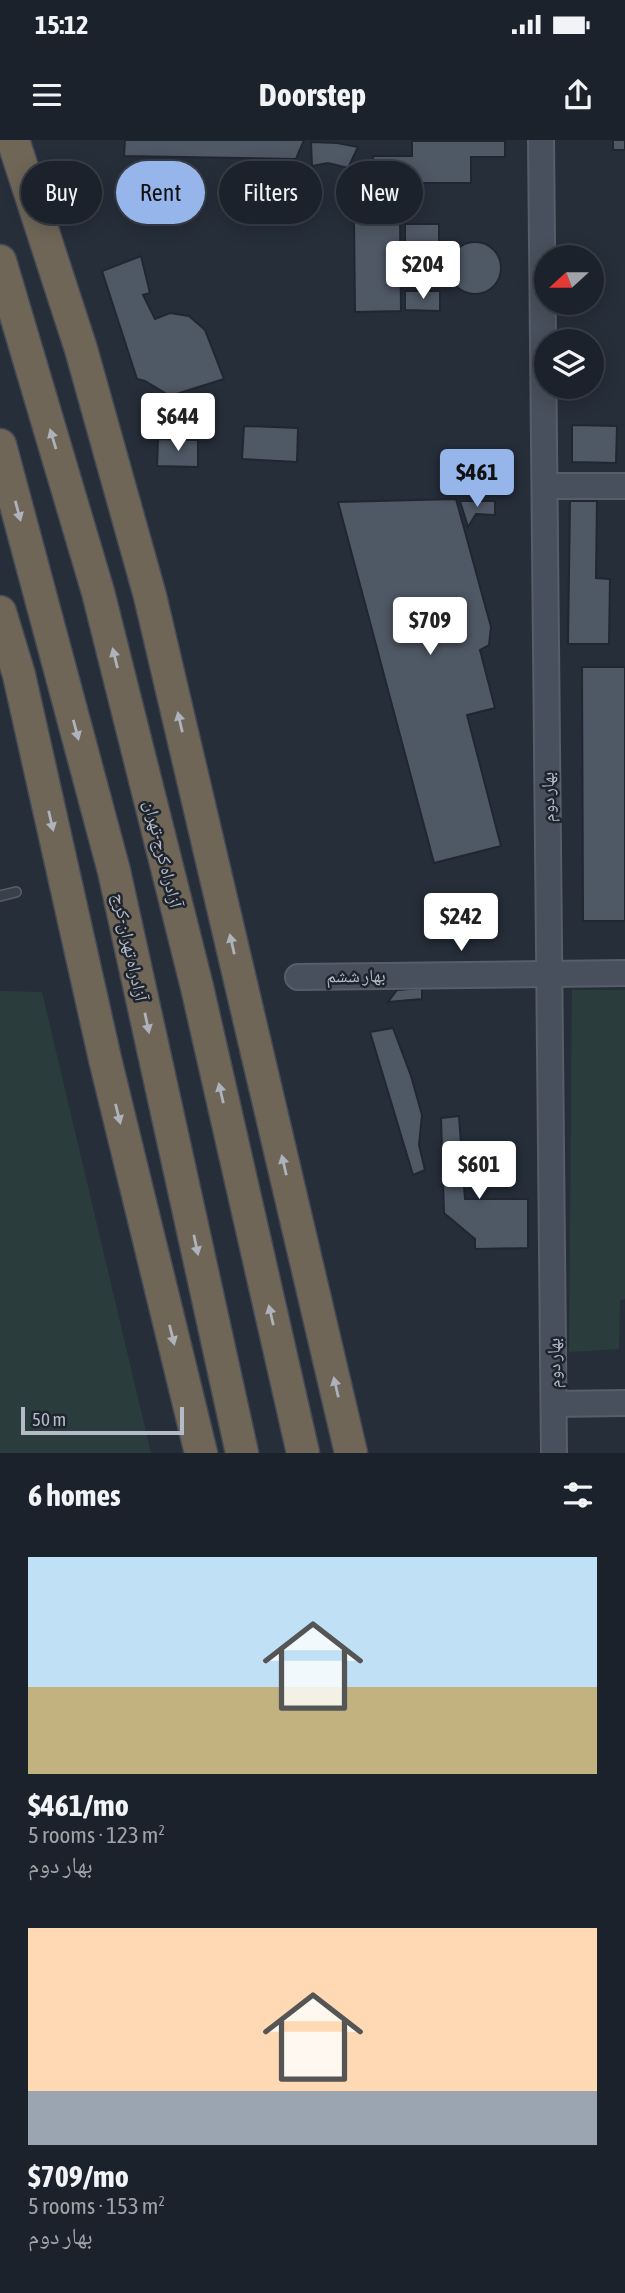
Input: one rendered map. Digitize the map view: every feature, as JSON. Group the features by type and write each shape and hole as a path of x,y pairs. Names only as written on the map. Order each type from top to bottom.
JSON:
{"highway":[{"path":"13,140 81,349 150,596 351,1453"},
{"name":"آزادراه کرج-تهران","path":"0,261 99,592 197,987 303,1453"},
{"name":"آزادراه تهران-کرج","path":"0,444 114,871 242,1453"},
{"path":"0,612 19,675 105,1059 201,1453"}],"street":[{"name":"بهار دوم","path":"541,140 554,1453"},
{"path":"545,486 625,486"},
{"name":"بهار ششم","path":"298,977 625,973"},
{"path":"554,1404 625,1403"}],"lane":[{"path":"0,896 16,892"}],"shaded area":[{"path":"572,990 625,990 625,1299 620,1300 619,1349 569,1352"},
{"path":"0,991 42,992 151,1453 0,1453"}],"building":[{"path":"125,140 304,140 296,159 124,156"},
{"path":"613,140 625,140 625,150 613,150"},
{"path":"412,141 505,141 505,157 471,157 471,183 423,183 423,161 373,161 373,156 412,156"},
{"path":"311,142 358,147 351,161 336,161 336,165 312,161"},
{"path":"354,224 400,224 401,311 355,312"},
{"path":"405,224 439,224 439,242 405,242"},
{"path":"475,242 485,244 493,250 499,258 499,278 493,286 485,292 475,294 465,292 457,286 451,278 449,268 451,258 457,250 465,244"},
{"path":"141,256 150,293 143,295 155,319 170,313 189,316 205,330 224,379 170,396 137,379 102,271"},
{"path":"405,291 440,291 440,311 405,310"},
{"path":"572,425 617,426 616,463 572,462"},
{"path":"244,426 298,428 297,462 242,459"},
{"path":"158,439 198,440 198,467 157,466"},
{"path":"456,499 491,627 489,645 480,650 495,708 467,715 501,846 434,863 338,502"},
{"path":"460,501 495,501 495,515 476,514 468,527"},
{"path":"570,501 597,501 596,578 610,579 609,644 568,644"},
{"path":"582,667 625,667 625,921 583,921"},
{"path":"422,988 422,999 388,1002 397,990"},
{"path":"393,1028 422,1115 419,1145 425,1170 413,1175 370,1032"},
{"path":"459,1116 465,1199 528,1199 528,1248 475,1249 475,1239 444,1213 441,1118"}]}
